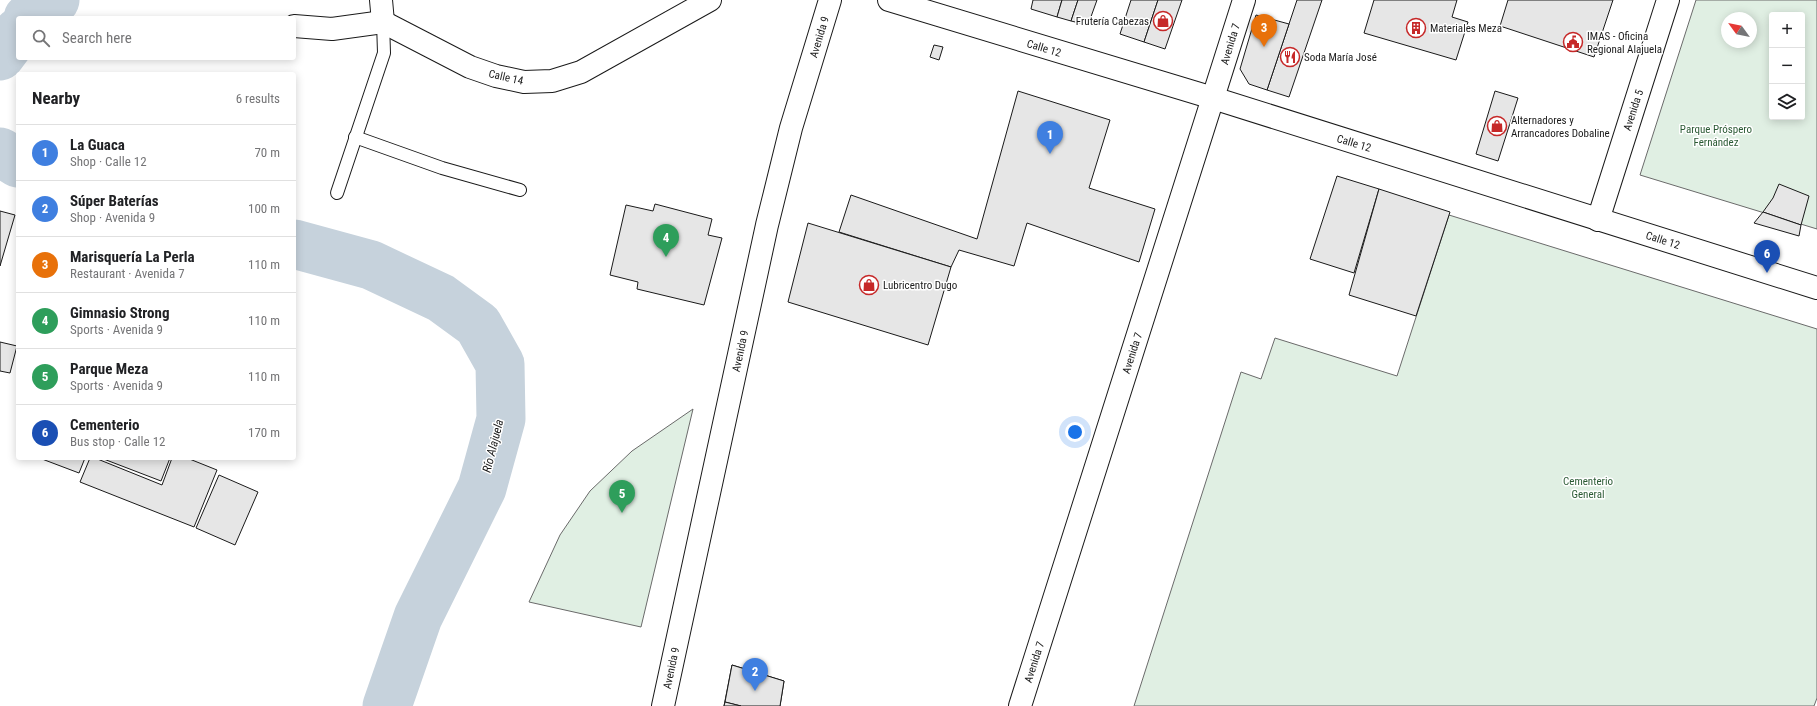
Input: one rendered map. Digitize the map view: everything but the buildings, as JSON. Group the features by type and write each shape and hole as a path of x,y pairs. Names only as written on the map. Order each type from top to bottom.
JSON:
{"street":[{"path":"296,26 332,29 383,22 381,0"},
{"name":"Calle 14","path":"383,22 470,67 496,76 524,82 552,81 581,72 710,0"},
{"name":"Avenida 9","path":"663,706 767,224 791,128 830,0"},
{"name":"Calle 12","path":"890,0 1212,98 1817,288"},
{"name":"Avenida 7","path":"1020,706 1244,0"},
{"name":"Avenida 5","path":"1598,220 1668,0"}],"lane":[{"path":"337,193 384,53 383,22"},
{"path":"355,137 442,168 520,190"}],"green space":[{"name":"Parque Próspero Fernández","path":"1696,0 1817,0 1817,229 1640,175"},
{"name":"Cementerio General","path":"1449,215 1817,329 1817,698 1814,706 1134,706 1241,372 1261,379 1275,338 1397,376"},
{"path":"693,409 641,627 529,602 560,535 590,491 632,451"}],"waterway":[{"name":"Río Alajuela","path":"31,16 55,0"},
{"name":"Río Alajuela","path":"0,56 16,35"},
{"name":"Río Alajuela","path":"0,152 16,162"},
{"name":"Río Alajuela","path":"296,245 371,265 441,298 478,325 500,364 501,419 482,488 418,617 387,706"}],"place":[{"name":"Frutería Cabezas","path":"1163,21"},
{"name":"Materiales Meza","path":"1416,28"},
{"name":"IMAS - Oficina Regional Alajuela","path":"1573,42"},
{"name":"Marisquería La Perla","path":"1264,47"},
{"name":"Soda María José","path":"1290,57"},
{"name":"Alternadores y Arrancadores Dobaline","path":"1497,126"},
{"name":"La Guaca","path":"1050,154"},
{"name":"Gimnasio Strong","path":"666,257"},
{"name":"Cementerio","path":"1767,273"},
{"name":"Lubricentro Dugo","path":"869,285"},
{"name":"Parque Meza","path":"622,513"},
{"name":"Súper Baterías","path":"755,691"}]}
